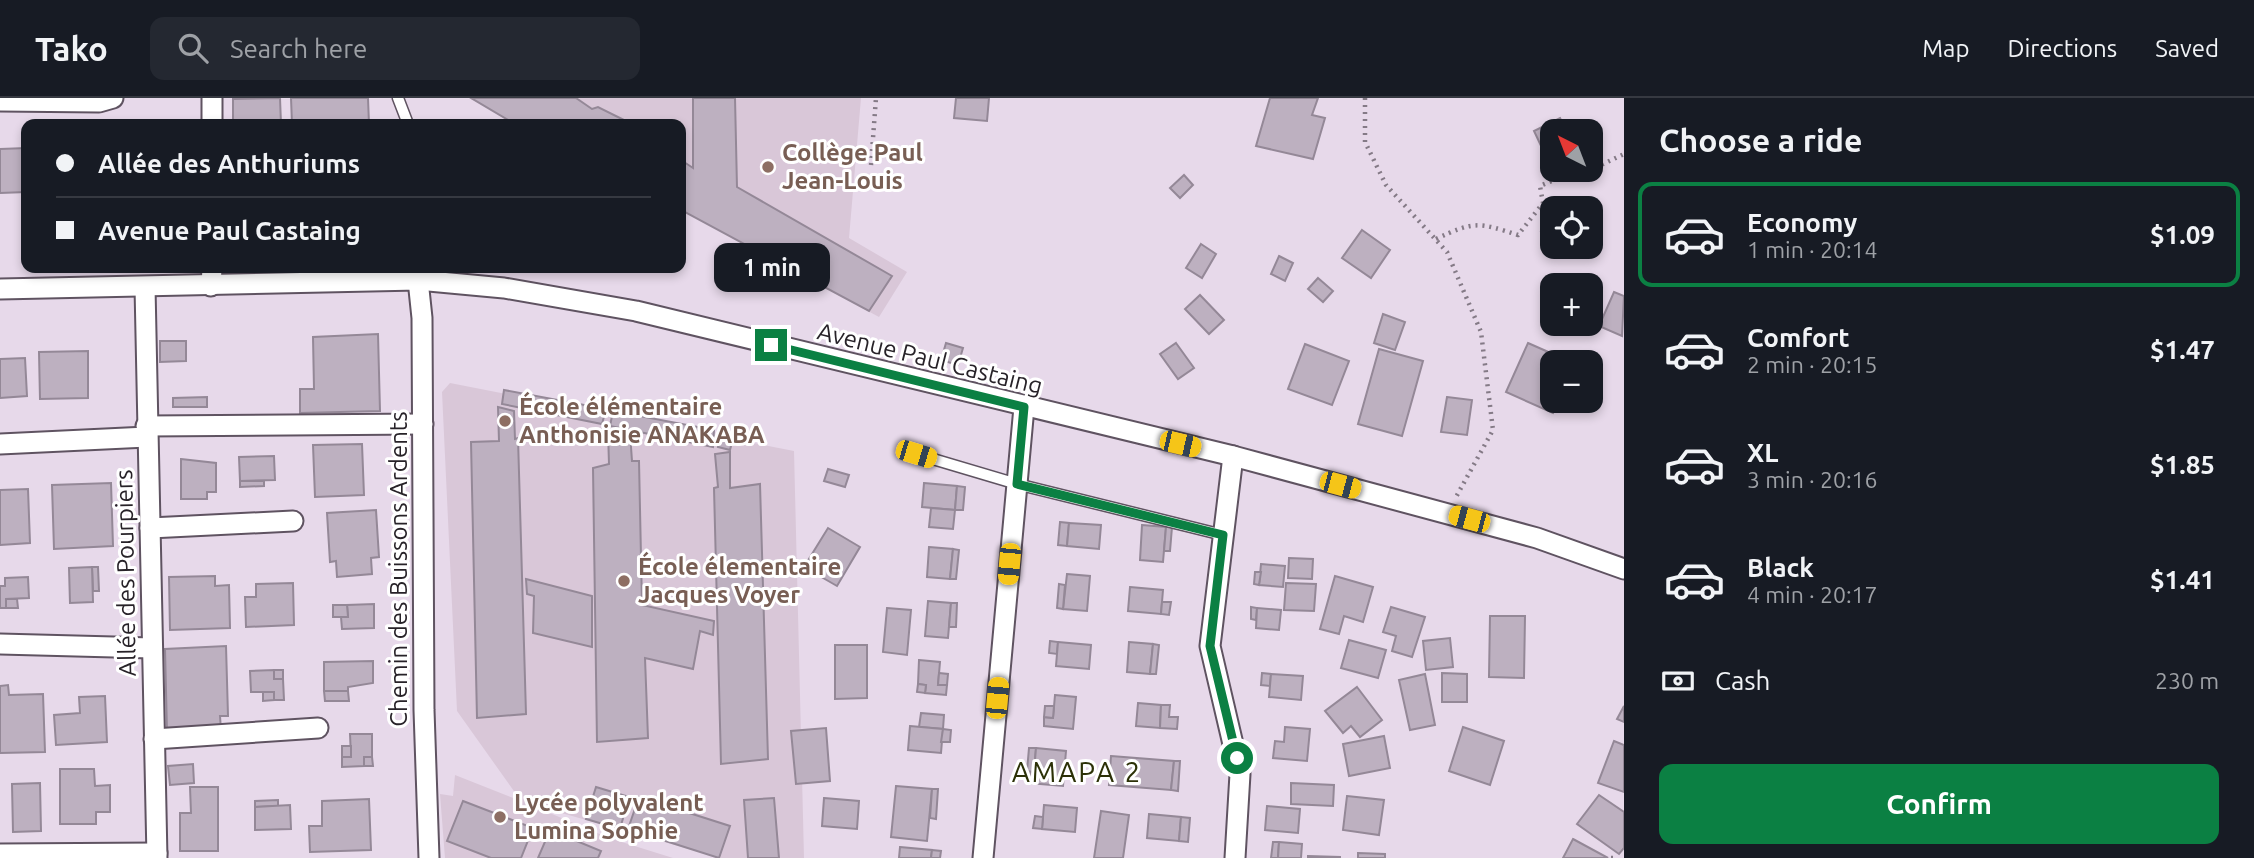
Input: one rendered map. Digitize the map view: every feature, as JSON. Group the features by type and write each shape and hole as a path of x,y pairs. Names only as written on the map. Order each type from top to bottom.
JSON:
{"street":[{"path":"0,101 99,102 113,98"},
{"path":"212,98 212,119"},
{"name":"Avenue Paul Castaing","path":"0,289 145,287 211,277 418,280 504,288 636,311 1233,456 1537,538 1624,569"},
{"name":"Chemin des Buissons Ardents","path":"418,280 422,318 424,710 429,858"},
{"name":"Allée des Pourpiers","path":"145,287 157,855"},
{"path":"983,858 1024,407"},
{"path":"0,444 146,431 423,424"},
{"path":"1233,456 1210,646 1240,774 1235,858"},
{"path":"150,528 293,521"},
{"path":"0,643 152,648"},
{"path":"154,739 318,728"},
{"path":"0,854 157,855"}],"lane":[{"path":"398,98 406,119"},
{"path":"916,454 1017,484 1223,535"}],"path":[{"path":"871,165 876,98"},
{"path":"1365,98 1365,142 1370,153 1386,185 1447,252 1481,332 1493,430 1447,513"},
{"path":"1436,239 1467,224 1488,225 1518,235 1543,203 1540,186 1563,176 1580,176 1624,154"},
{"path":"1611,858 1617,858"}],"shaded area":[{"name":"Collège Paul Jean-Louis","path":"473,98 861,98 849,238 907,272 879,317 686,213 686,119 510,119"},
{"name":"École élementaire Jacques Voyer","path":"450,383 794,451 804,858 721,858 526,803 609,838 673,858 445,858 440,794 453,796 455,775 521,801 457,711 442,392"}],"building":[{"path":"280,98 281,119 233,119 233,99"},
{"path":"291,98 368,98 369,119 292,119"},
{"path":"471,98 576,98 592,109 598,107 622,119 507,119"},
{"path":"693,98 735,98 737,187 892,276 869,311 686,213 686,163 693,168"},
{"path":"956,98 989,98 987,121 954,118"},
{"path":"1270,98 1318,98 1312,115 1325,118 1313,159 1256,146"},
{"path":"1540,128 1540,144 1534,131"},
{"path":"21,148 21,192 0,193 0,149"},
{"path":"1184,175 1193,185 1180,198 1170,188"},
{"path":"1362,230 1390,250 1371,278 1342,258"},
{"path":"1201,244 1216,254 1202,278 1186,268"},
{"path":"1279,256 1293,263 1285,281 1271,274"},
{"path":"1318,278 1333,291 1323,302 1308,289"},
{"path":"1614,292 1624,296 1622,336 1603,328 1603,317"},
{"path":"1200,295 1224,320 1209,334 1185,309"},
{"path":"1383,314 1405,322 1395,350 1374,343"},
{"path":"378,334 380,411 300,413 300,389 314,389 313,337"},
{"path":"160,341 186,341 186,361 160,362"},
{"path":"946,343 963,348 958,365 941,360"},
{"path":"1176,343 1194,368 1178,379 1160,354"},
{"path":"1528,343 1544,350 1540,350 1540,407 1506,392"},
{"path":"1305,344 1349,361 1332,405 1288,389"},
{"path":"1379,349 1423,361 1402,436 1358,424"},
{"path":"88,351 88,398 40,399 39,352"},
{"path":"25,358 27,396 0,398 0,359"},
{"path":"504,390 606,409 602,424 502,404"},
{"path":"207,397 207,407 173,407 173,398"},
{"path":"1447,397 1472,400 1467,435 1441,432"},
{"path":"498,407 514,411 515,439 518,438 526,714 477,718 471,442 499,441"},
{"path":"613,411 714,430 713,447 610,426"},
{"path":"608,431 630,433 632,461 639,461 642,605 714,621 713,635 700,631 693,669 645,658 648,738 597,742 593,468 609,464"},
{"path":"721,431 734,434 730,450 718,447"},
{"path":"362,444 364,495 315,497 313,445"},
{"path":"730,452 730,488 760,484 768,759 721,764 714,488 718,487 715,454"},
{"path":"274,456 275,480 240,481 239,457"},
{"path":"181,459 216,463 216,492 207,492 207,499 181,499"},
{"path":"828,469 849,475 845,487 824,481"},
{"path":"240,481 264,481 264,486 240,487"},
{"path":"111,483 113,546 54,549 52,485"},
{"path":"924,483 957,486 955,510 922,507"},
{"path":"957,486 965,487 963,510 955,510"},
{"path":"28,489 30,543 0,545 0,490"},
{"path":"931,508 955,510 953,529 929,527"},
{"path":"376,510 379,557 371,558 372,574 337,577 336,561 330,562 327,513"},
{"path":"1060,522 1069,523 1067,546 1058,545"},
{"path":"1069,523 1101,525 1099,549 1067,546"},
{"path":"1142,525 1166,527 1163,562 1140,560"},
{"path":"1166,527 1172,527 1170,551 1164,551"},
{"path":"828,528 860,547 837,586 804,567"},
{"path":"929,547 953,549 950,579 927,577"},
{"path":"953,549 959,550 956,579 950,579"},
{"path":"1289,558 1313,559 1312,579 1288,578"},
{"path":"1261,564 1285,566 1283,587 1259,585"},
{"path":"92,567 98,567 99,591 93,591"},
{"path":"92,567 93,602 70,603 69,568"},
{"path":"1255,572 1261,572 1259,585 1254,584"},
{"path":"1067,574 1090,576 1087,611 1063,609"},
{"path":"215,576 215,586 229,585 230,628 170,630 169,577"},
{"path":"1335,576 1373,587 1363,622 1344,616 1339,634 1320,629"},
{"path":"28,577 29,598 6,599 6,608 0,608 0,586 5,586 5,578"},
{"path":"526,579 592,596 592,647 533,633 534,596 527,594"},
{"path":"293,583 294,625 246,627 245,597 256,597 256,584"},
{"path":"1286,583 1316,584 1314,611 1284,610"},
{"path":"1059,584 1065,585 1063,609 1057,608"},
{"path":"1130,587 1163,590 1161,614 1128,611"},
{"path":"6,599 17,599 18,608 6,608"},
{"path":"928,601 951,603 948,638 925,636"},
{"path":"1162,602 1171,602 1169,615 1161,614"},
{"path":"951,603 957,603 956,627 949,627"},
{"path":"374,604 374,628 342,629 341,617 348,617 347,605"},
{"path":"333,605 347,605 348,617 333,617"},
{"path":"1251,607 1257,608 1256,620 1251,619"},
{"path":"1391,607 1425,617 1412,657 1392,651 1396,636 1383,632"},
{"path":"887,608 911,610 907,655 883,652"},
{"path":"1257,608 1281,610 1279,630 1256,628"},
{"path":"1490,616 1525,616 1524,678 1489,677"},
{"path":"1450,638 1453,667 1426,670 1423,641"},
{"path":"1349,640 1386,650 1378,678 1341,668"},
{"path":"1050,641 1058,642 1057,654 1049,653"},
{"path":"1058,642 1091,645 1089,669 1056,666"},
{"path":"1129,642 1153,644 1150,674 1127,672"},
{"path":"1153,644 1159,645 1156,674 1150,674"},
{"path":"835,645 867,645 867,698 835,699"},
{"path":"226,646 228,716 220,716 221,730 167,732 165,649"},
{"path":"919,660 940,662 938,685 947,685 946,695 925,693 926,685 918,684"},
{"path":"373,661 373,683 348,687 348,691 324,691 324,662"},
{"path":"274,670 283,670 283,679 274,679"},
{"path":"274,670 274,679 283,679 284,700 274,700 274,692 251,692 250,671"},
{"path":"939,673 948,674 947,685 938,685"},
{"path":"1262,673 1271,674 1270,686 1261,685"},
{"path":"1442,673 1467,674 1467,702 1442,702"},
{"path":"1271,674 1303,676 1301,700 1269,697"},
{"path":"1425,674 1435,725 1410,730 1399,680"},
{"path":"918,684 926,685 925,693 917,692"},
{"path":"8,685 9,695 43,694 45,752 0,753 0,686"},
{"path":"1357,687 1382,720 1360,737 1351,726 1343,733 1325,711"},
{"path":"324,691 348,691 349,701 325,701"},
{"path":"263,692 274,692 274,700 263,701"},
{"path":"1055,695 1076,697 1073,729 1044,726 1044,717 1053,718"},
{"path":"105,696 107,742 56,745 54,715 80,713 79,697"},
{"path":"1138,703 1161,705 1160,728 1136,726"},
{"path":"1161,705 1170,705 1169,717 1178,717 1177,729 1160,728"},
{"path":"1045,706 1054,706 1053,718 1044,717"},
{"path":"1624,706 1624,722 1617,719"},
{"path":"921,713 944,715 943,729 919,727"},
{"path":"910,726 943,729 941,753 908,750"},
{"path":"1285,727 1310,729 1307,761 1273,758 1275,741 1284,742"},
{"path":"1463,727 1504,741 1490,785 1449,771"},
{"path":"826,728 830,781 796,784 791,731"},
{"path":"943,729 951,730 950,742 941,742"},
{"path":"350,734 372,734 372,757 364,757 364,766 342,767 342,757 351,757"},
{"path":"1384,736 1390,768 1349,776 1343,744"},
{"path":"1614,741 1624,745 1624,792 1598,783"},
{"path":"342,746 351,746 351,757 342,757"},
{"path":"1029,748 1036,748 1034,772 1027,771"},
{"path":"1036,748 1066,751 1063,786 1029,783 1030,772 1034,772"},
{"path":"1111,756 1174,761 1171,790 1109,785"},
{"path":"364,757 372,757 373,766 364,766"},
{"path":"1174,761 1180,761 1178,791 1171,790"},
{"path":"193,764 194,783 170,785 168,766"},
{"path":"60,769 94,769 95,786 110,785 110,812 96,812 96,824 60,824"},
{"path":"40,783 41,831 13,832 12,784"},
{"path":"1291,783 1334,785 1333,806 1291,804"},
{"path":"896,786 932,789 927,841 891,837"},
{"path":"190,787 218,787 218,851 180,851 180,813 191,813"},
{"path":"596,787 629,797 620,829 586,819"},
{"path":"932,789 938,789 936,819 930,818"},
{"path":"1599,795 1624,812 1624,848 1619,854 1577,824"},
{"path":"1347,796 1384,800 1379,835 1343,830"},
{"path":"639,797 730,826 719,858 628,829"},
{"path":"774,798 779,858 748,858 744,800"},
{"path":"824,798 859,801 857,829 822,826"},
{"path":"369,799 371,850 310,852 309,826 322,826 322,801"},
{"path":"278,800 278,806 255,807 255,801"},
{"path":"463,801 533,828 521,858 491,858 447,841"},
{"path":"290,805 291,829 255,830 255,807"},
{"path":"1044,805 1077,808 1075,832 1042,829"},
{"path":"1267,806 1300,809 1298,833 1265,830"},
{"path":"1101,811 1129,815 1123,858 1094,858"},
{"path":"1149,814 1181,817 1179,841 1147,838"},
{"path":"1035,816 1043,817 1042,829 1033,828"},
{"path":"1181,817 1190,818 1188,842 1179,841"},
{"path":"550,830 601,851 598,858 538,858"},
{"path":"1573,839 1608,858 1563,858"},
{"path":"1273,842 1279,842 1278,858 1271,858"},
{"path":"1279,842 1302,844 1301,858 1278,858"},
{"path":"900,847 932,850 931,858 899,858"},
{"path":"932,850 941,851 940,858 931,858"},
{"path":"1358,853 1385,854 1385,858 1358,858"},
{"path":"1340,857 1340,858 1308,858"}],"place":[{"name":"Collège Paul Jean-Louis","path":"768,167"},
{"name":"École élémentaire Anthonisie ANAKABA","path":"505,421"},
{"name":"École élementaire Jacques Voyer","path":"624,581"},
{"name":"Lycée polyvalent Lumina Sophie","path":"500,817"}],"district":[{"name":"AMAPA 2","path":"1077,772"}],"route":[{"path":"771,345 1024,407 1017,484 1223,535 1210,627 1210,646 1215,676 1237,758"}]}
